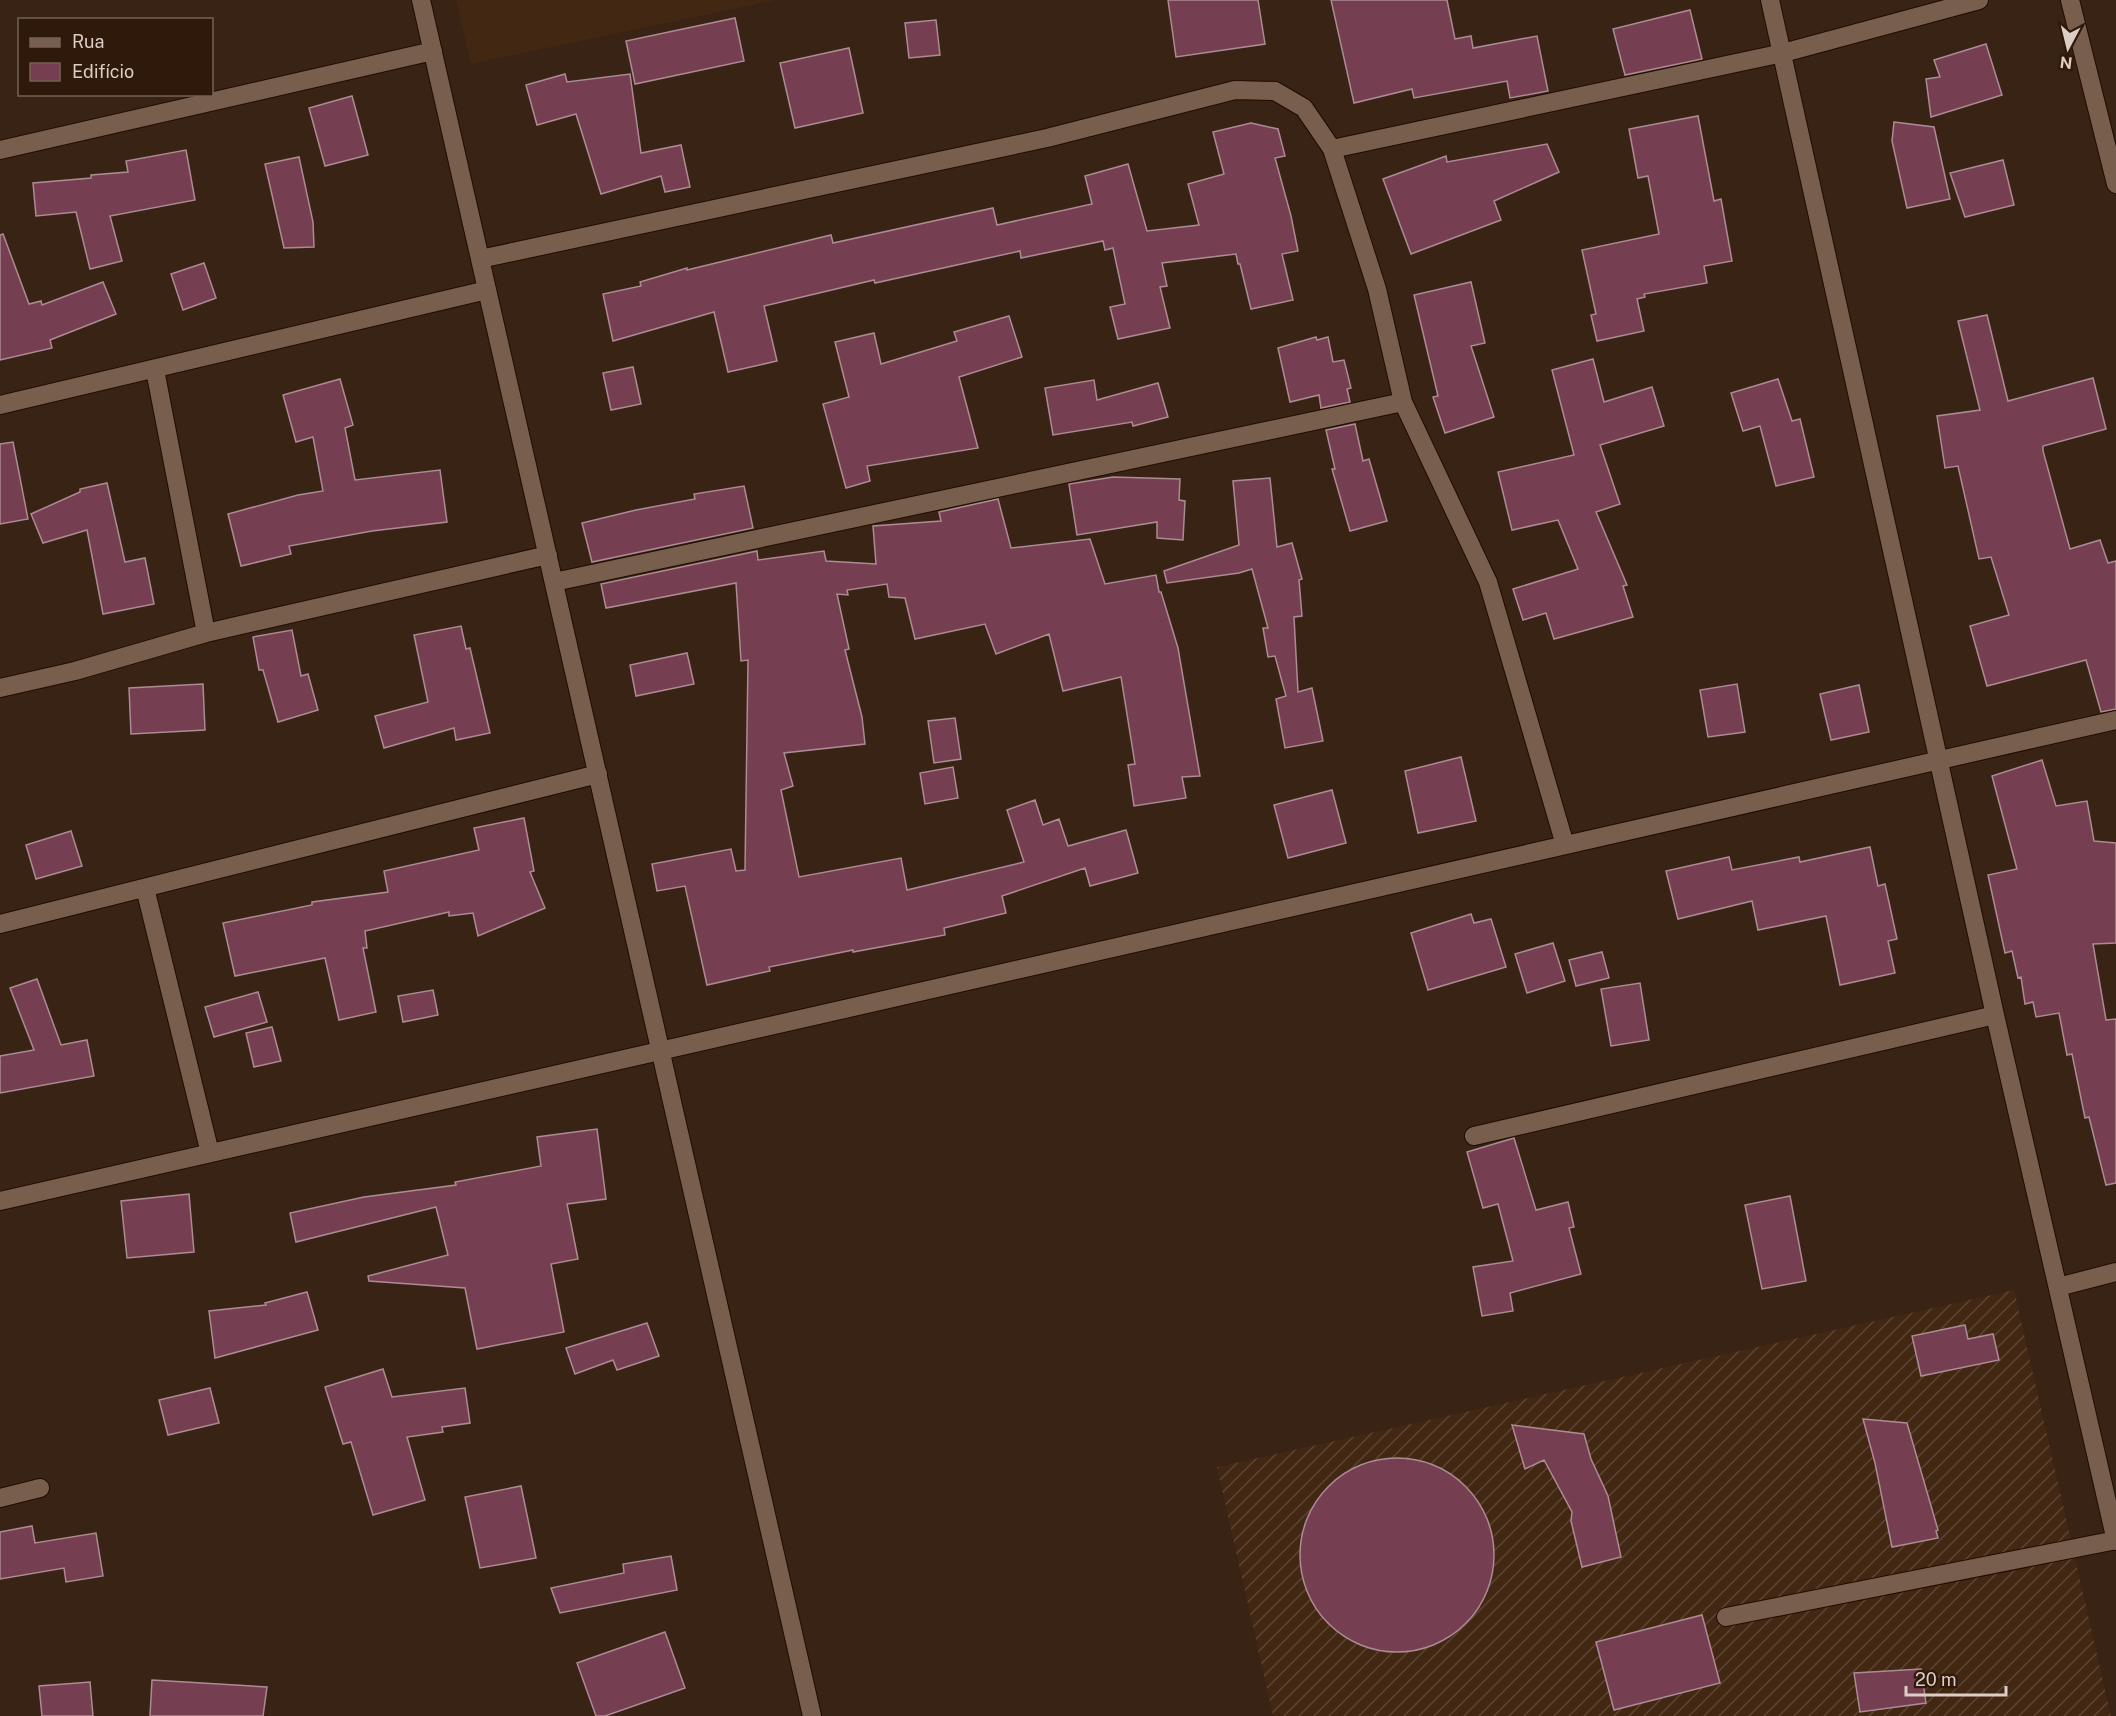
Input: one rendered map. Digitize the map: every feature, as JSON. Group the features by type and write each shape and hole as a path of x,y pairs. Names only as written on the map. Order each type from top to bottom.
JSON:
{"street":[{"path":"421,0 812,1716"},
{"path":"1726,1617 2116,1541 1995,1015 1770,0"},
{"path":"1332,149 1783,53 1979,0"},
{"path":"2070,0 2116,184"},
{"path":"0,150 433,51"},
{"path":"480,259 1047,138 1235,90 1275,91 1304,108 1332,149 1377,289 1403,402 1488,582 1565,845"},
{"path":"0,405 487,290"},
{"path":"155,370 206,633"},
{"path":"554,582 1403,402"},
{"path":"0,687 75,671 206,633 548,555"},
{"path":"0,1201 2116,720"},
{"path":"0,924 598,774"},
{"path":"145,888 210,1153"},
{"path":"1474,1136 1995,1015"},
{"path":"2058,1287 2116,1272"},
{"path":"0,1498 40,1488"}],"shaded area":[{"path":"456,0 776,0 471,64"},
{"path":"2014,1290 2111,1716 1273,1716 1217,1467"}],"building":[{"path":"1168,0 1258,0 1265,44 1176,57"},
{"path":"1331,0 1447,0 1455,39 1471,36 1473,48 1537,36 1548,91 1510,98 1507,81 1414,98 1412,89 1354,103"},
{"path":"1690,10 1702,59 1625,75 1613,29"},
{"path":"735,18 744,61 635,84 626,41"},
{"path":"936,20 940,55 909,58 905,23"},
{"path":"1986,44 2002,95 1931,117 1926,79 1940,77 1934,60"},
{"path":"849,48 863,113 795,128 780,63"},
{"path":"565,74 567,82 630,74 641,153 681,145 690,187 665,192 661,176 601,194 576,114 537,125 526,85"},
{"path":"352,96 368,155 325,166 309,108"},
{"path":"1698,116 1714,201 1721,199 1732,261 1704,266 1707,283 1644,294 1645,297 1637,299 1644,331 1597,341 1591,315 1596,314 1582,250 1659,234 1648,176 1638,178 1629,129"},
{"path":"1894,122 1934,127 1950,199 1907,208 1892,141"},
{"path":"1251,123 1278,129 1285,156 1275,158 1298,251 1282,254 1293,300 1251,309 1236,254 1162,263 1167,286 1160,287 1170,328 1118,339 1110,307 1125,304 1113,248 1105,250 1103,241 1021,258 1020,251 875,283 874,280 764,306 777,361 728,372 714,312 613,341 603,294 641,286 640,282 687,268 687,270 831,235 833,243 993,208 997,225 1092,204 1085,176 1128,164 1147,231 1199,225 1188,184 1224,174 1213,132"},
{"path":"1547,144 1559,172 1494,201 1501,220 1411,254 1383,179 1446,156 1447,162"},
{"path":"186,150 195,200 110,216 122,261 90,269 76,212 36,216 33,183 128,172 126,161"},
{"path":"299,157 313,222 314,247 284,248 265,164"},
{"path":"2003,160 2014,205 1965,217 1950,173"},
{"path":"3,234 29,304 41,301 42,305 103,282 116,314 50,340 52,348 0,360 0,235"},
{"path":"204,263 216,298 183,310 171,274"},
{"path":"1471,282 1485,343 1471,346 1494,417 1445,433 1433,397 1438,396 1414,295"},
{"path":"1987,315 2008,401 2093,378 2106,429 2043,446 2043,451 2070,549 2100,540 2108,563 2116,561 2116,709 2101,712 2086,660 1987,686 1970,626 2009,615 1991,557 1979,559 1958,466 1945,468 1937,416 1980,410 1958,321"},
{"path":"1009,316 1022,357 959,377 978,448 867,466 870,481 846,488 823,404 849,397 835,342 874,333 881,364 957,341 954,332"},
{"path":"1316,337 1317,340 1328,337 1333,362 1344,360 1351,388 1347,389 1350,402 1321,408 1319,395 1290,402 1278,348"},
{"path":"1593,359 1604,402 1652,387 1664,426 1600,445 1620,504 1596,512 1627,585 1623,586 1633,617 1554,639 1546,613 1523,620 1513,589 1578,569 1558,520 1512,530 1498,472 1574,455 1552,370"},
{"path":"633,367 641,404 611,410 603,373"},
{"path":"340,379 353,425 345,428 355,480 440,470 447,522 372,531 289,546 291,554 241,566 228,514 298,495 323,491 313,437 296,442 283,395"},
{"path":"1778,379 1792,421 1800,419 1814,477 1776,486 1760,426 1743,431 1731,393"},
{"path":"1094,380 1097,400 1158,383 1168,417 1133,426 1132,422 1053,435 1045,388"},
{"path":"1355,424 1363,461 1369,459 1387,521 1350,531 1332,469 1335,469 1326,430"},
{"path":"13,442 28,519 0,524 0,444"},
{"path":"1113,477 1180,479 1179,500 1185,501 1183,540 1157,538 1157,522 1077,535 1069,484"},
{"path":"1270,478 1277,547 1292,543 1302,579 1299,580 1302,616 1294,617 1298,692 1312,688 1323,741 1285,748 1276,699 1286,696 1275,656 1268,657 1263,628 1268,628 1252,569 1239,573 1167,583 1164,571 1239,545 1233,481"},
{"path":"107,483 125,562 145,558 154,604 103,614 87,530 43,543 31,514 80,492 80,489"},
{"path":"744,486 753,528 592,562 582,523 695,499 694,494"},
{"path":"998,499 1011,548 1090,539 1105,584 1156,575 1159,592 1161,592 1178,648 1200,776 1182,777 1186,798 1134,806 1128,765 1135,764 1121,677 1063,691 1049,634 996,654 985,624 915,639 905,598 889,597 887,584 847,590 848,595 837,594 849,649 845,650 862,717 865,744 784,753 793,786 781,790 799,877 901,858 907,890 1024,862 1007,810 1035,800 1043,825 1059,819 1068,846 1126,830 1138,873 1090,886 1085,868 1002,896 1006,913 944,928 945,935 769,967 770,971 707,985 685,886 657,891 652,864 731,849 736,871 745,870 748,660 741,661 736,583 606,608 601,584 757,551 758,560 824,551 826,561 876,564 873,526 941,521 939,512"},
{"path":"461,626 466,649 470,648 490,733 456,740 454,728 384,748 375,716 428,702 414,635"},
{"path":"292,630 301,676 308,674 318,710 278,722 263,670 259,670 253,637"},
{"path":"687,653 694,684 636,696 630,665"},
{"path":"203,684 205,730 131,734 129,688"},
{"path":"1737,684 1745,732 1708,737 1700,690"},
{"path":"1859,685 1869,732 1831,740 1820,694"},
{"path":"955,718 961,759 934,763 928,721"},
{"path":"1461,757 1476,821 1418,833 1405,771"},
{"path":"2042,760 2056,806 2087,801 2094,841 2116,843 2116,943 2093,944 2106,1020 2116,1019 2116,1183 2106,1185 2089,1117 2085,1118 2072,1054 2067,1055 2059,1013 2036,1017 2033,1002 2025,1004 2021,977 2018,978 2012,951 2005,953 1988,875 2017,869 1992,776"},
{"path":"953,767 958,798 925,804 920,773"},
{"path":"1332,790 1346,843 1288,858 1274,805"},
{"path":"524,818 534,871 530,872 545,908 478,936 473,913 449,916 449,912 365,931 367,948 363,948 376,1012 339,1020 325,958 235,976 223,923 312,905 312,902 388,892 384,871 479,850 474,828"},
{"path":"71,831 82,866 36,879 26,845"},
{"path":"1870,847 1878,886 1885,884 1897,939 1888,941 1895,973 1840,985 1826,916 1758,930 1752,901 1678,919 1666,871 1729,857 1732,870 1799,857 1800,862"},
{"path":"1471,914 1474,923 1491,919 1506,967 1428,990 1411,933"},
{"path":"1553,943 1565,981 1527,993 1515,954"},
{"path":"1602,952 1609,978 1576,986 1569,960"},
{"path":"37,979 61,1045 87,1040 94,1076 0,1093 0,1056 34,1050 10,988"},
{"path":"1640,983 1649,1040 1611,1046 1601,989"},
{"path":"433,990 438,1015 403,1022 398,996"},
{"path":"258,992 267,1022 214,1037 205,1007"},
{"path":"272,1027 281,1061 254,1067 246,1033"},
{"path":"597,1129 606,1199 567,1204 578,1259 551,1264 564,1332 477,1349 465,1288 369,1281 368,1276 448,1255 436,1207 296,1242 290,1213 364,1197 456,1185 455,1182 541,1166 537,1137"},
{"path":"1514,1138 1536,1210 1568,1202 1574,1227 1569,1228 1581,1274 1510,1293 1513,1311 1482,1316 1473,1267 1513,1261 1498,1204 1483,1208 1467,1152"},
{"path":"189,1194 194,1252 127,1258 121,1201"},
{"path":"1790,1196 1806,1281 1762,1289 1745,1205"},
{"path":"307,1292 318,1330 215,1358 209,1311 266,1305 265,1303"},
{"path":"647,1323 659,1356 617,1370 613,1360 575,1374 566,1348"},
{"path":"1965,1325 1968,1339 1993,1334 1999,1360 1921,1376 1912,1336"},
{"path":"383,1369 392,1397 465,1388 470,1423 442,1427 443,1432 407,1437 425,1500 373,1515 351,1442 343,1444 325,1387"},
{"path":"210,1388 219,1423 168,1435 159,1400"},
{"path":"1863,1419 1907,1423 1938,1530 1936,1531 1938,1538 1892,1547 1875,1463"},
{"path":"1512,1425 1584,1434 1591,1459 1608,1496 1621,1557 1582,1567 1571,1521 1572,1512 1544,1460 1525,1469"},
{"path":"1397,1458 1425,1462 1443,1470 1458,1480 1472,1494 1490,1527 1494,1555 1490,1583 1482,1601 1472,1616 1458,1630 1425,1648 1397,1652 1369,1648 1351,1640 1336,1630 1322,1616 1304,1583 1300,1555 1304,1527 1312,1509 1322,1494 1336,1480 1369,1462"},
{"path":"521,1486 536,1558 480,1568 465,1497"},
{"path":"32,1526 35,1543 96,1533 103,1576 66,1582 64,1568 0,1579 0,1532"},
{"path":"671,1556 677,1590 560,1613 551,1588 624,1573 623,1564"},
{"path":"1702,1615 1720,1683 1614,1710 1596,1642"},
{"path":"665,1632 685,1688 605,1716 596,1716 577,1663"},
{"path":"1921,1669 1926,1703 1860,1712 1854,1673"},
{"path":"152,1680 267,1687 263,1716 150,1716"},
{"path":"90,1682 93,1716 42,1716 39,1686"}]}
